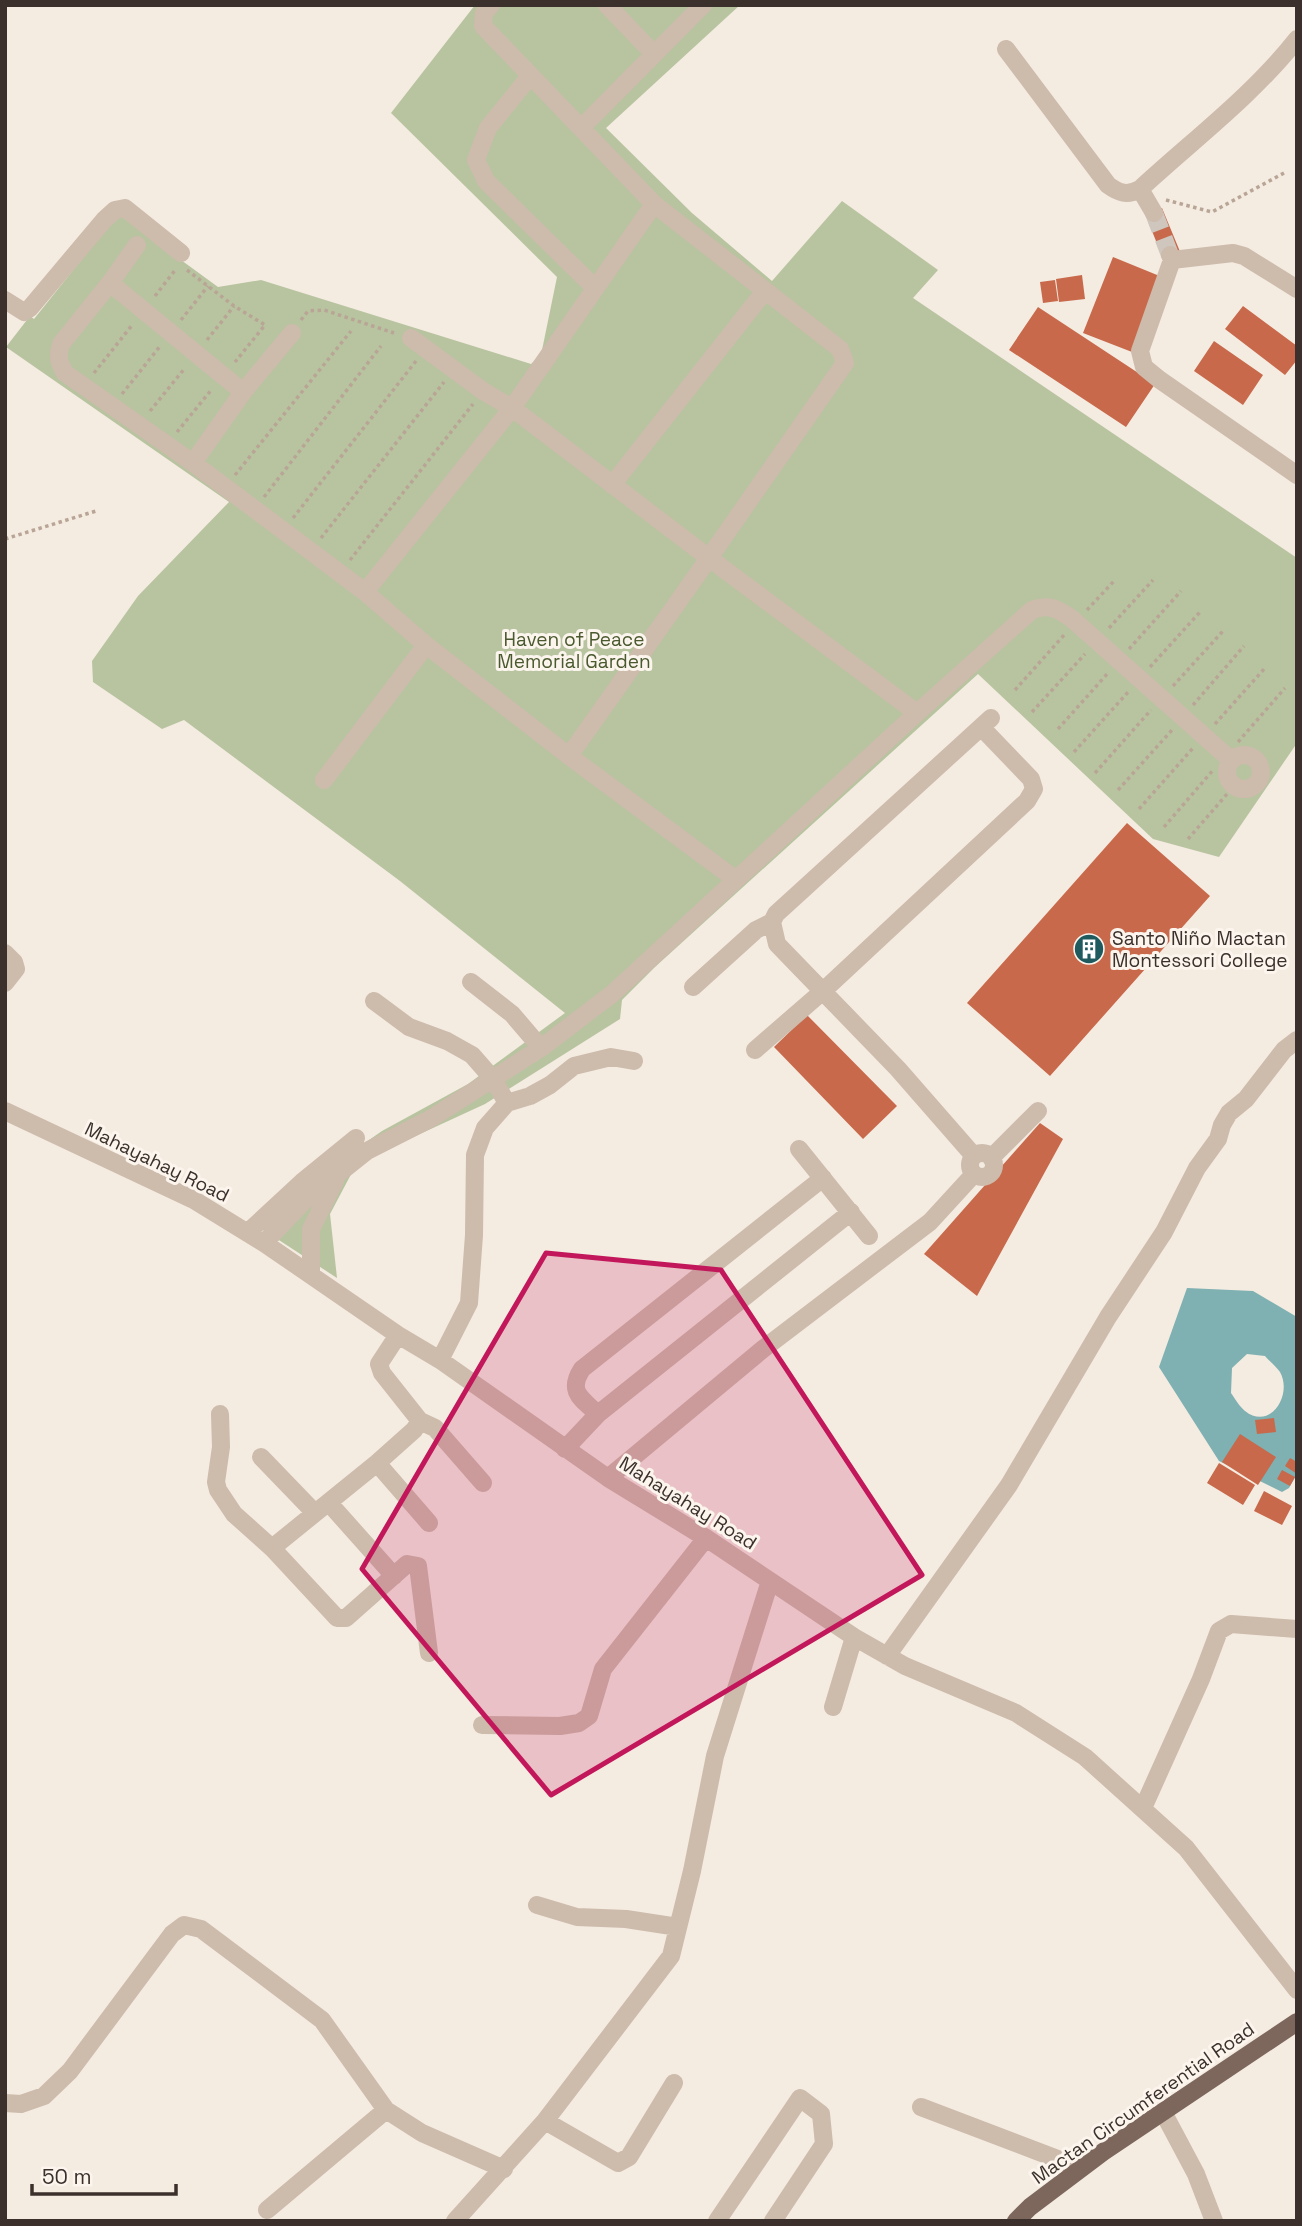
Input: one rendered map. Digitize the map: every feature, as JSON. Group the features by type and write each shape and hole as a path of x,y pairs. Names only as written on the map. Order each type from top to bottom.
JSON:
{"main road":[{"name":"Mactan Circumferential Road","path":"1016,2221 1081,2168 1297,2022"}],"street":[{"path":"491,5 484,13 484,26 654,204 840,349 845,363 569,757"},
{"path":"607,5 653,53"},
{"path":"581,128 703,5"},
{"path":"1006,49 1108,185 1118,192 1130,194 1142,192 1245,95 1279,61 1297,38"},
{"path":"530,76 488,128 476,160 486,181 595,288"},
{"path":"1142,192 1154,213"},
{"path":"365,593 512,408 654,204"},
{"path":"5,300 17,310 24,312 30,309 104,220 116,210 125,208 180,259"},
{"path":"137,245 61,344 57,354 65,373 193,463 311,551 569,757 735,879"},
{"path":"1297,289 1244,256 1233,253 1171,258 1140,351 1144,367 1160,380 1297,475"},
{"path":"110,283 243,392"},
{"path":"612,485 764,292"},
{"path":"193,463 243,392 292,333"},
{"path":"418,343 483,391 512,408 917,713"},
{"path":"264,1243 303,1202 367,1151 430,1119 493,1079 541,1048 612,994 1032,610 1043,606 1054,607 1071,618 1231,760"},
{"path":"324,780 426,645"},
{"path":"694,987 756,930 772,922 776,914 986,722 1031,779 1034,789 1027,801 755,1050"},
{"path":"1242,755 1249,756 1259,765 1259,780 1248,788 1234,786 1227,778 1231,760 1242,755"},
{"path":"772,922 777,944 898,1069 980,1163"},
{"path":"5,953 14,962 16,969 5,983"},
{"path":"471,982 512,1014 541,1048"},
{"path":"374,1001 409,1027 447,1041 472,1055 493,1079 507,1103"},
{"path":"887,1656 1009,1485 1108,1317 1164,1232 1197,1168 1218,1139 1229,1113 1246,1100 1284,1050 1297,1040"},
{"path":"440,1360 469,1303 474,1235 475,1155 485,1128 507,1103 540,1091 574,1066 611,1057 634,1061"},
{"name":"Mahayahay Road","path":"5,1111 194,1200 264,1243 398,1335 440,1360 608,1478 706,1538 854,1637 905,1666 1016,1713 1084,1757 1186,1848 1297,1990"},
{"path":"608,1478 763,1349 930,1222 980,1163 1038,1111"},
{"path":"247,1233 302,1182 356,1138"},
{"path":"799,1149 869,1236"},
{"path":"311,1275 311,1229 339,1175"},
{"path":"598,1414 580,1398 575,1388 575,1380 582,1369 823,1178"},
{"path":"565,1449 598,1414 851,1212"},
{"path":"398,1335 379,1368 420,1421 435,1428 484,1483"},
{"path":"220,1414 221,1447 216,1482 218,1490 234,1514 272,1548 337,1618 346,1618 407,1564 418,1566 429,1653"},
{"path":"272,1548 377,1463 414,1430 420,1421"},
{"path":"261,1457 322,1508 394,1576"},
{"path":"377,1463 429,1523"},
{"path":"482,1726 560,1726 579,1723 589,1716 603,1669 706,1538"},
{"path":"455,2221 545,2121 671,1956 692,1871 715,1756 770,1581"},
{"path":"1143,1808 1201,1679 1219,1631 1231,1624 1297,1629"},
{"path":"833,1707 854,1637"},
{"path":"537,1905 576,1917 626,1919 678,1927"},
{"path":"5,2103 22,2104 44,2096 70,2071 172,1934 184,1925 201,1929 322,2020 386,2109 422,2133 504,2169"},
{"path":"545,2121 618,2163 629,2157 674,2083"},
{"path":"718,2221 800,2098 821,2114 824,2144 773,2221"},
{"path":"920,2107 1081,2168"},
{"path":"267,2210 386,2109"},
{"path":"1163,2112 1196,2174 1214,2221"}],"path":[{"path":"1142,192 1212,212 1284,173"},
{"path":"180,259 234,306 265,325"},
{"path":"283,531 418,343 324,310 309,311 292,333"},
{"path":"225,487 351,331"},
{"path":"255,510 381,346"},
{"path":"311,551 454,369"},
{"path":"340,573 483,391"},
{"path":"5,539 96,511"},
{"path":"1188,839 1234,786"}],"highlighted area":[{"path":"546,1253 721,1270 922,1575 551,1795 362,1569"}],"green space":[{"name":"Haven of Peace Memorial Garden","path":"475,5 740,5 606,128 692,213 772,281 842,201 938,270 913,298 1297,558 1297,743 1219,857 1153,839 978,674 655,967 622,1000 620,1019 485,1104 357,1163 330,1214 337,1278 262,1229 327,1169 382,1131 468,1084 565,1013 400,881 184,720 162,729 93,682 92,661 138,596 229,502 6,347 30,316 34,319 118,214 218,287 261,280 531,364 541,355 557,277 391,113"}],"water":[{"path":"1187,1288 1253,1291 1297,1317 1297,1474 1289,1488 1282,1492 1219,1461 1159,1367","holes":["1247,1354 1265,1356 1280,1372 1284,1391 1277,1408 1263,1417 1254,1416 1243,1409 1231,1393 1232,1368"]}],"building":[{"path":"1162,208 1181,254 1162,256 1146,216"},
{"path":"1113,257 1162,277 1132,352 1083,333"},
{"path":"1082,275 1085,299 1059,302 1056,279"},
{"path":"1055,280 1058,301 1043,303 1040,282"},
{"path":"1243,306 1297,346 1297,360 1285,375 1225,329"},
{"path":"1038,307 1155,384 1126,427 1009,350"},
{"path":"1214,341 1263,375 1243,405 1194,371"},
{"name":"Santo Niño Mactan Montessori College","path":"1127,823 1210,896 1050,1076 967,1003"},
{"path":"807,1015 897,1106 863,1139 774,1047"},
{"path":"1040,1123 1063,1139 977,1296 924,1254"},
{"path":"1274,1418 1276,1432 1257,1434 1255,1420"},
{"path":"1240,1434 1276,1457 1258,1485 1222,1462"},
{"path":"1290,1458 1297,1462 1297,1474 1285,1466"},
{"path":"1219,1463 1255,1485 1243,1505 1207,1483"},
{"path":"1282,1470 1295,1477 1290,1486 1277,1479"},
{"path":"1264,1491 1292,1506 1282,1525 1254,1511"}],"tunnel":[{"path":"1154,213 1170,255"}],"place":[{"name":"Santo Niño Mactan Montessori College","path":"1089,949"}]}
